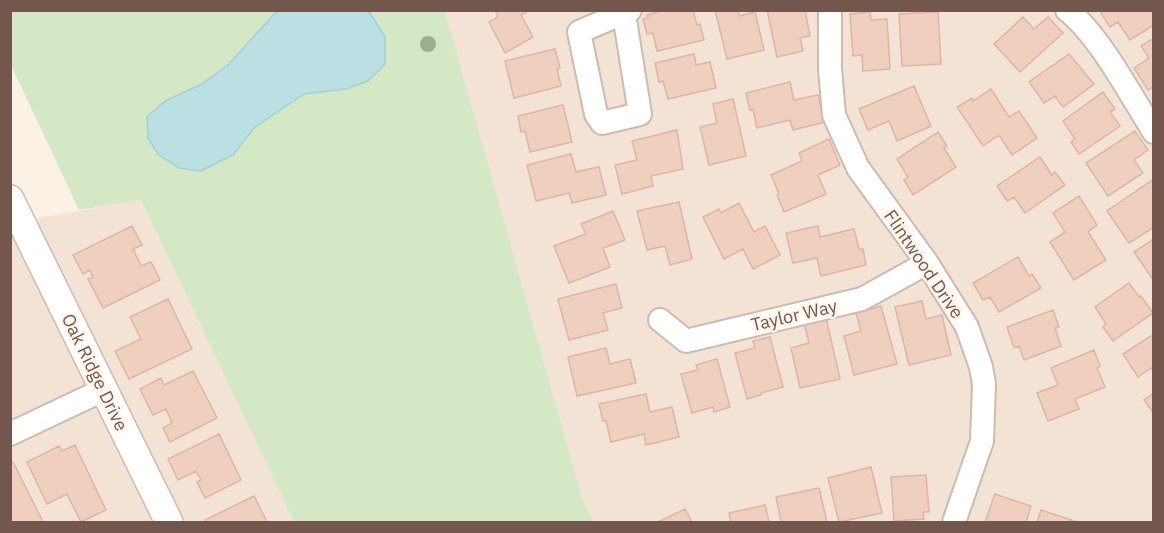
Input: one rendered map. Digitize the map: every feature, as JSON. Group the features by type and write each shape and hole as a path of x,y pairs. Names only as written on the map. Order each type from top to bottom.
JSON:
{"street":[{"name":"Flintwood Drive","path":"830,10 830,69 834,115 858,168 927,263 967,327 981,367 984,384 982,441 954,522"},
{"path":"1067,10 1097,43 1154,132"},
{"path":"627,12 640,114 602,123 596,114 579,32 627,12"},
{"name":"Oak Ridge Drive","path":"14,216 169,522"},
{"name":"Taylor Way","path":"660,320 686,341 862,299 927,263"},
{"path":"10,434 103,390"}],"shaded area":[{"path":"445,11 1153,11 1153,522 594,522 583,501"},
{"path":"10,199 22,221 141,200 294,522 11,522"}],"green space":[{"path":"10,11 445,11 583,501 594,522 294,522 141,200 79,210 11,65"}],"water":[{"path":"277,11 365,11 370,13 385,37 385,64 368,81 346,89 304,94 255,127 233,155 201,171 179,168 158,154 148,138 147,117 165,101 200,85 227,66"}],"building":[{"path":"495,10 530,10 521,15 533,37 505,53 489,22 498,17"},
{"path":"665,10 693,10 704,40 657,51 653,33 647,34 643,19 648,18 647,15"},
{"path":"715,10 738,10 739,16 755,12 764,50 727,59"},
{"path":"767,10 805,10 810,36 800,38 803,51 777,57"},
{"path":"1105,10 1154,10 1154,25 1130,40 1118,22 1110,27 1101,13"},
{"path":"870,12 871,20 887,19 890,69 863,71 862,55 853,56 850,14"},
{"path":"938,12 941,64 902,66 899,14"},
{"path":"1023,17 1034,29 1048,17 1063,33 1020,72 994,44"},
{"path":"1154,38 1154,86 1148,90 1134,68 1149,58 1141,46"},
{"path":"555,49 560,68 557,69 561,86 514,98 505,61"},
{"path":"694,54 696,65 710,62 716,88 668,99 663,81 659,82 655,63"},
{"path":"1069,54 1094,84 1063,107 1055,96 1044,103 1029,82"},
{"path":"790,82 794,100 818,95 825,122 793,130 790,120 757,128 753,109 750,110 746,93"},
{"path":"914,86 931,126 897,141 889,121 868,130 859,109"},
{"path":"991,89 1009,117 1019,111 1037,138 1012,155 999,135 983,146 957,107 972,98 973,101"},
{"path":"1103,92 1115,109 1110,112 1120,126 1079,154 1071,142 1075,139 1063,121"},
{"path":"733,99 746,156 709,165 700,127 717,123 713,104"},
{"path":"563,105 572,142 530,152 525,131 521,132 518,116"},
{"path":"677,130 683,169 651,176 653,186 622,194 615,165 637,160 632,141"},
{"path":"1135,131 1148,150 1134,160 1143,173 1108,196 1086,163"},
{"path":"938,132 947,146 944,148 956,167 913,195 904,180 908,177 897,159"},
{"path":"829,139 840,165 818,175 826,194 784,212 771,175 802,161 799,153"},
{"path":"571,154 576,172 599,167 606,195 572,203 569,193 536,201 527,165"},
{"path":"1040,157 1052,175 1055,172 1065,185 1025,213 1014,197 1007,201 997,186"},
{"path":"1154,179 1154,227 1129,243 1107,211"},
{"path":"1079,196 1097,225 1088,232 1106,260 1074,280 1050,242 1065,232 1053,213"},
{"path":"679,202 692,259 670,265 665,246 647,250 637,211"},
{"path":"739,203 754,232 765,226 780,255 753,269 743,249 724,259 703,217 719,209 721,213"},
{"path":"613,211 625,240 603,248 610,267 569,283 554,246 586,234 581,224"},
{"path":"132,226 142,245 133,249 141,266 151,262 160,280 103,308 88,279 93,277 90,270 83,274 73,255"},
{"path":"818,226 820,237 854,229 859,249 863,249 866,265 821,276 817,258 793,263 786,233"},
{"path":"1154,239 1154,281 1134,252"},
{"path":"1018,257 1029,276 1032,274 1041,288 999,312 990,297 983,300 973,283"},
{"path":"1129,283 1153,313 1113,341 1103,327 1106,324 1095,307"},
{"path":"616,284 622,308 603,313 608,330 569,340 558,299"},
{"path":"168,299 192,349 129,379 115,351 141,339 130,317"},
{"path":"922,301 926,319 942,315 951,355 909,365 895,307"},
{"path":"881,306 897,364 854,375 844,336 861,331 856,313"},
{"path":"1053,310 1059,327 1055,328 1061,346 1024,360 1019,346 1014,348 1007,327"},
{"path":"826,318 840,379 800,388 791,348 809,343 804,323"},
{"path":"1154,334 1154,371 1151,368 1138,377 1123,354"},
{"path":"770,337 783,387 747,399 735,353 755,348 753,341"},
{"path":"606,348 610,364 630,359 636,383 577,396 568,357"},
{"path":"1094,350 1100,366 1097,368 1105,387 1075,399 1079,409 1048,421 1037,393 1058,385 1051,368"},
{"path":"717,359 730,407 714,412 713,407 692,413 681,374 698,370 696,365"},
{"path":"193,371 217,418 170,442 163,428 172,423 166,409 153,415 140,389 161,378 164,385"},
{"path":"1154,393 1154,414 1144,400"},
{"path":"646,394 650,412 672,407 679,437 646,445 644,434 611,442 599,404"},
{"path":"219,434 241,480 205,498 197,482 201,480 196,471 178,480 168,459"},
{"path":"75,445 106,510 81,522 67,494 47,504 27,462 59,446 62,451"},
{"path":"13,462 43,522 10,522 10,464"},
{"path":"871,467 882,513 839,522 828,478"},
{"path":"926,475 929,512 923,512 924,519 894,521 891,477"},
{"path":"819,488 827,522 781,522 776,497"},
{"path":"995,494 1031,506 1026,522 985,522"},
{"path":"254,496 267,522 206,522 205,520"},
{"path":"765,505 769,522 731,522 729,513"},
{"path":"685,509 692,522 658,522"},
{"path":"1041,510 1077,522 1037,522"}]}
